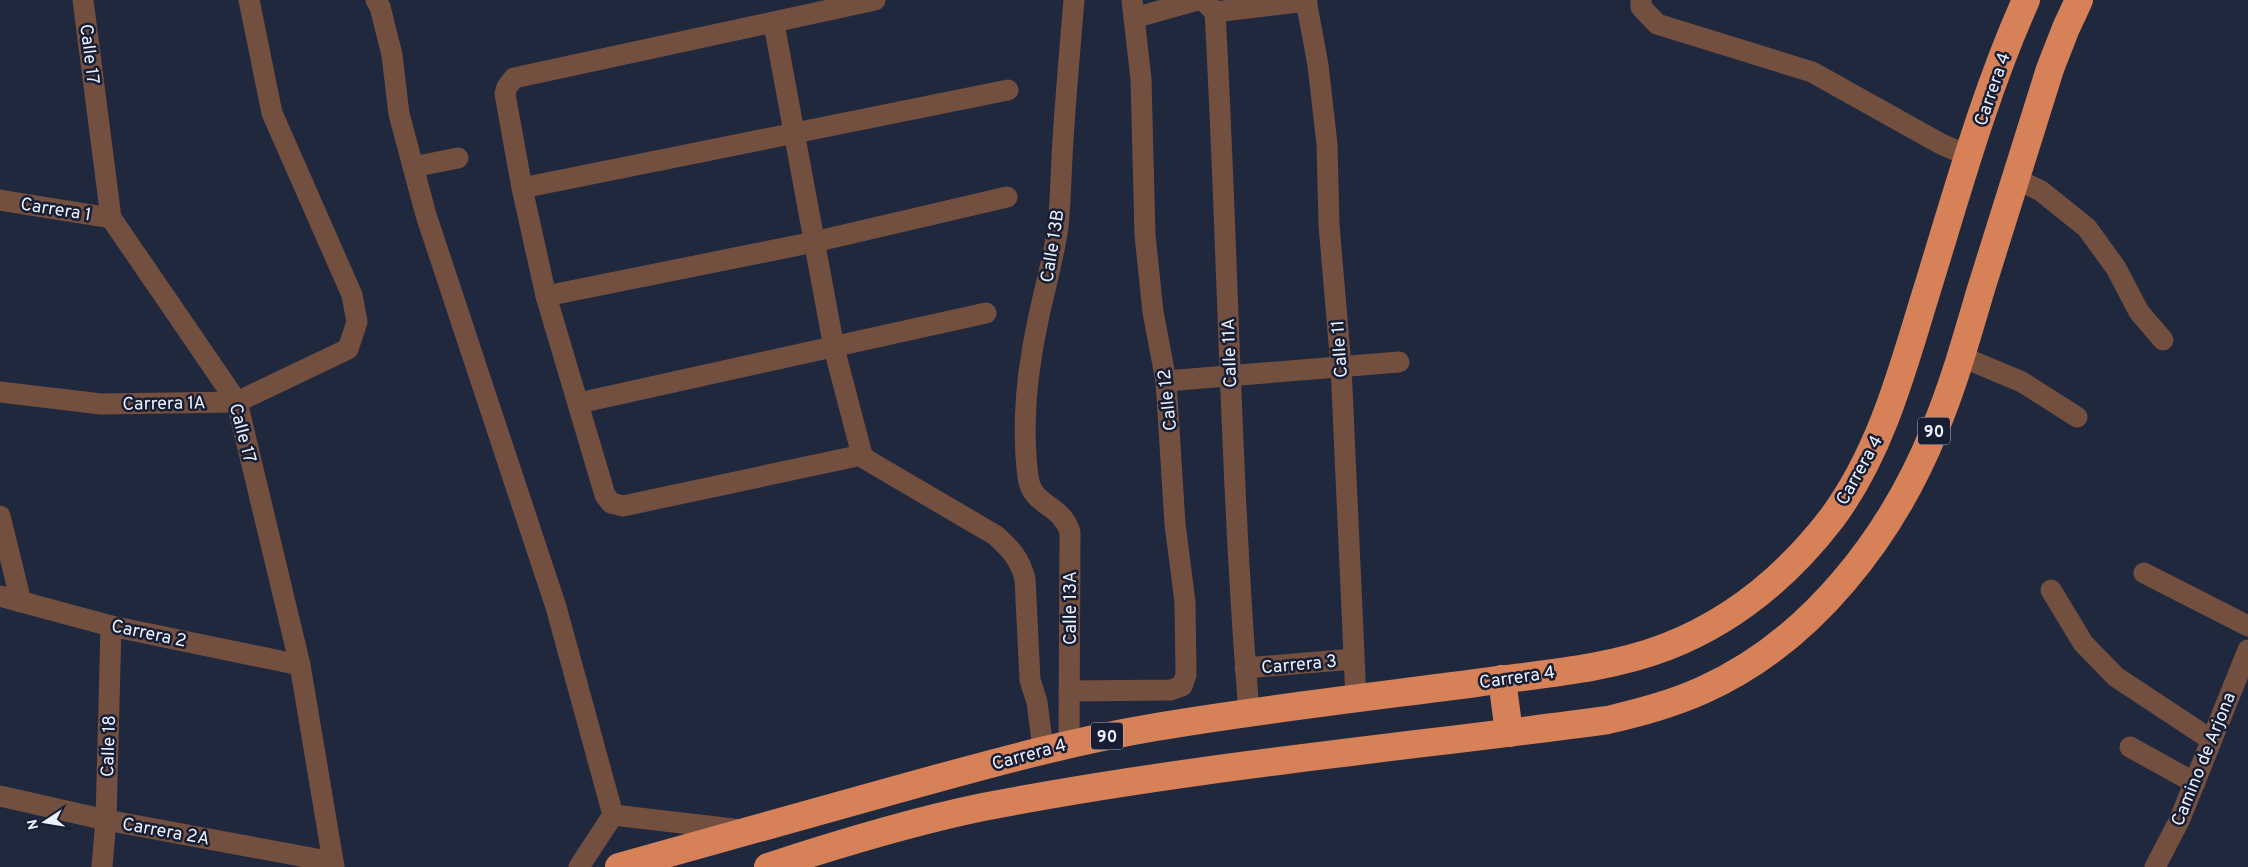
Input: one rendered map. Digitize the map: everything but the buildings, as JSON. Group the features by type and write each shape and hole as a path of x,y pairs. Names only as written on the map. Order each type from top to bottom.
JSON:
{"highway":[{"name":"Carrera 4","path":"619,867 1048,748 1249,712 1502,679 1621,661 1666,647 1698,632 1735,610 1770,585 1800,557 1834,515 1861,474 1881,430 1911,342 1969,156 2011,34 2026,0"},
{"name":"90","path":"768,867 879,833 982,808 1256,764 1608,720 1665,706 1705,690 1741,670 1779,643 1814,613 1843,581 1895,509 1916,473 1936,428 1960,356 2050,69 2079,0"},
{"path":"1502,679 1509,733"}],"street":[{"name":"Calle 17","path":"83,0 111,218 238,402 300,666 333,864"},
{"name":"Carrera 1A","path":"0,392 102,404 238,402 348,349 356,322 352,295 272,113 248,0"},
{"path":"376,0 380,7 392,55 399,114 426,214 556,607 613,814 578,867"},
{"path":"862,455 623,506 611,503 605,495 546,296 522,188 506,94 507,87 514,78 774,24 875,0"},
{"name":"Calle 13B","path":"1032,491 1028,477 1026,417 1031,354 1058,227 1066,86 1074,0"},
{"path":"1133,9 1198,0"},
{"path":"1641,0 1641,8 1657,24 1812,72 1941,144 1969,156"},
{"path":"1209,6 1307,1"},
{"name":"Calle 11","path":"1307,1 1318,65 1327,144 1329,225 1340,366 1356,699"},
{"name":"Calle 11A","path":"1209,6 1224,163 1229,374 1249,712"},
{"name":"Calle 12","path":"1069,691 1171,690 1182,686 1186,675 1185,602 1175,524 1166,380 1153,312 1145,235 1141,79 1133,9"},
{"path":"774,24 834,348 862,455 995,535 1013,550 1021,564 1025,579 1030,680 1048,748"},
{"path":"522,188 1008,90"},
{"path":"413,167 458,158"},
{"path":"2016,178 2041,191 2087,228 2116,268 2139,312 2162,340"},
{"path":"546,296 814,242 1007,197"},
{"name":"Carrera 1","path":"0,200 111,218"},
{"path":"579,403 986,313"},
{"path":"1960,356 2022,382 2077,417"},
{"path":"1166,380 1399,362"},
{"name":"Calle 13A","path":"1032,491 1040,500 1059,512 1066,520 1070,532 1069,691 1048,748"},
{"path":"0,516 21,602"},
{"path":"2144,573 2248,626"},
{"path":"2051,590 2083,643 2116,677 2210,739"},
{"name":"Carrera 2","path":"0,596 111,626 300,666"},
{"name":"Calle 18","path":"102,867 106,820 111,626"},
{"name":"Carrera 3","path":"1245,668 1353,659"},
{"name":"Camino de Arjona","path":"2154,867 2179,821 2195,783 2210,739 2246,659"},
{"path":"2130,747 2195,783"},
{"name":"Carrera 2A","path":"0,796 106,820 333,864"},
{"path":"613,814 749,830"}]}
